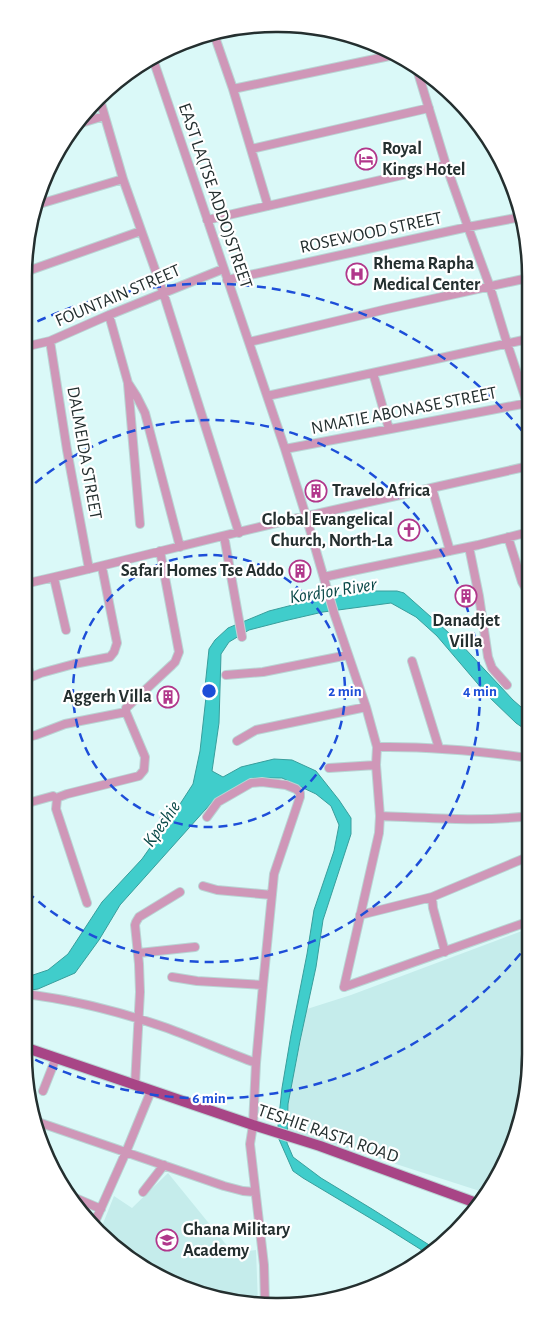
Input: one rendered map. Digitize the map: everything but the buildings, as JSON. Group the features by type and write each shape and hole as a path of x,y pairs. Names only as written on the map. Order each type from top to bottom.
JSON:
{"main road":[{"name":"TESHIE RASTA ROAD","path":"32,1050 320,1146 472,1201"}],"street":[{"path":"217,40 234,89 268,206"},
{"path":"234,89 383,57"},
{"name":"EAST LA(TSE ADDO)STREET","path":"155,65 285,449 334,613 366,707 377,747 376,765 380,816 378,833 344,987 445,952"},
{"path":"420,79 446,165 490,287 522,387"},
{"path":"102,107 123,179 163,292 239,532"},
{"path":"251,149 429,108"},
{"path":"89,121 104,116"},
{"path":"208,220 446,165"},
{"path":"44,203 123,179"},
{"name":"ROSEWOOD STREET","path":"227,280 514,218"},
{"path":"32,269 141,231"},
{"name":"FOUNTAIN STREET","path":"32,346 50,341 109,314 223,269"},
{"path":"250,342 522,279"},
{"path":"109,314 128,383 140,524"},
{"path":"267,396 522,340"},
{"name":"DALMEIDA STREET","path":"50,341 67,450 89,569"},
{"path":"373,373 389,429"},
{"path":"128,383 145,413 180,547"},
{"name":"NMATIE ABONASE STREET","path":"285,449 522,405"},
{"path":"32,583 306,516 522,468"},
{"path":"432,488 450,551"},
{"path":"324,577 469,547 522,534"},
{"path":"224,536 242,637"},
{"path":"508,537 522,582"},
{"path":"469,547 479,596 488,657 492,668 507,685"},
{"path":"56,799 66,794 139,776 144,770 145,757 126,708 175,662 179,652 160,551"},
{"path":"32,676 74,664 110,657 114,652 117,642 102,567"},
{"path":"54,578 66,630"},
{"path":"226,675 263,672 348,655"},
{"path":"412,661 440,748"},
{"path":"237,741 256,730 366,707"},
{"path":"32,736 65,724 126,712"},
{"path":"377,747 440,748 522,757"},
{"path":"330,768 376,765"},
{"path":"207,818 218,802 252,783 262,782 286,785 300,793 300,798 274,874 250,1144 264,1266 265,1297"},
{"path":"32,802 53,796 56,799"},
{"path":"56,799 56,809 87,903"},
{"path":"380,816 462,819 522,817"},
{"path":"360,916 432,897 522,859"},
{"path":"203,886 217,890 272,895"},
{"path":"135,1085 139,1020 139,953 135,925 137,919 180,892"},
{"path":"432,897 433,908 445,952 522,924"},
{"path":"139,953 195,948"},
{"path":"172,978 263,985"},
{"path":"33,995 59,999 167,1028 256,1063"},
{"path":"43,1091 56,1058"},
{"path":"97,1219 151,1091"},
{"path":"43,1123 224,1186 256,1192"},
{"path":"143,1192 164,1165"},
{"path":"82,1201 102,1209"}],"shaded area":[{"path":"522,931 522,1053 517,1101 503,1147 479,1191 287,1129 288,1104 307,1009 351,995"},
{"name":"Ghana Military Academy","path":"168,1173 233,1253 256,1250 258,1297 229,1293 198,1285 155,1265 128,1247 103,1224 114,1196 132,1208"}],"water":[{"path":"374,591 397,591 404,593 458,641 522,708 522,727 489,697 437,636 416,617 391,603 323,612 249,630 229,642 221,654 219,723 212,771 223,777 241,767 274,759 292,760 316,771 351,818 351,834 323,920 316,967 288,1104 287,1143 293,1157 321,1178 429,1245 422,1250 293,1171 278,1137 282,1088 314,910 334,851 339,825 331,806 316,794 282,778 253,778 214,800 120,905 99,940 75,973 32,990 32,975 48,970 68,954 102,902 142,859 193,784 200,751 209,649 215,640 228,628 269,611 320,598"}],"place":[{"name":"Royal Kings Hotel","path":"366,159"},
{"name":"Rhema Rapha Medical Center","path":"357,274"},
{"name":"Travelo Africa","path":"316,491"},
{"name":"Global Evangelical Church, North-La","path":"409,530"},
{"name":"Safari Homes Tse Addo","path":"300,571"},
{"name":"Danadjet Villa","path":"466,596"},
{"name":"Aggerh Villa","path":"168,697"},
{"name":"Ghana Military Academy","path":"167,1240"}],"water label":[{"name":"Kordjor River","path":"333,591"},
{"name":"Kpeshie","path":"162,824"}]}
